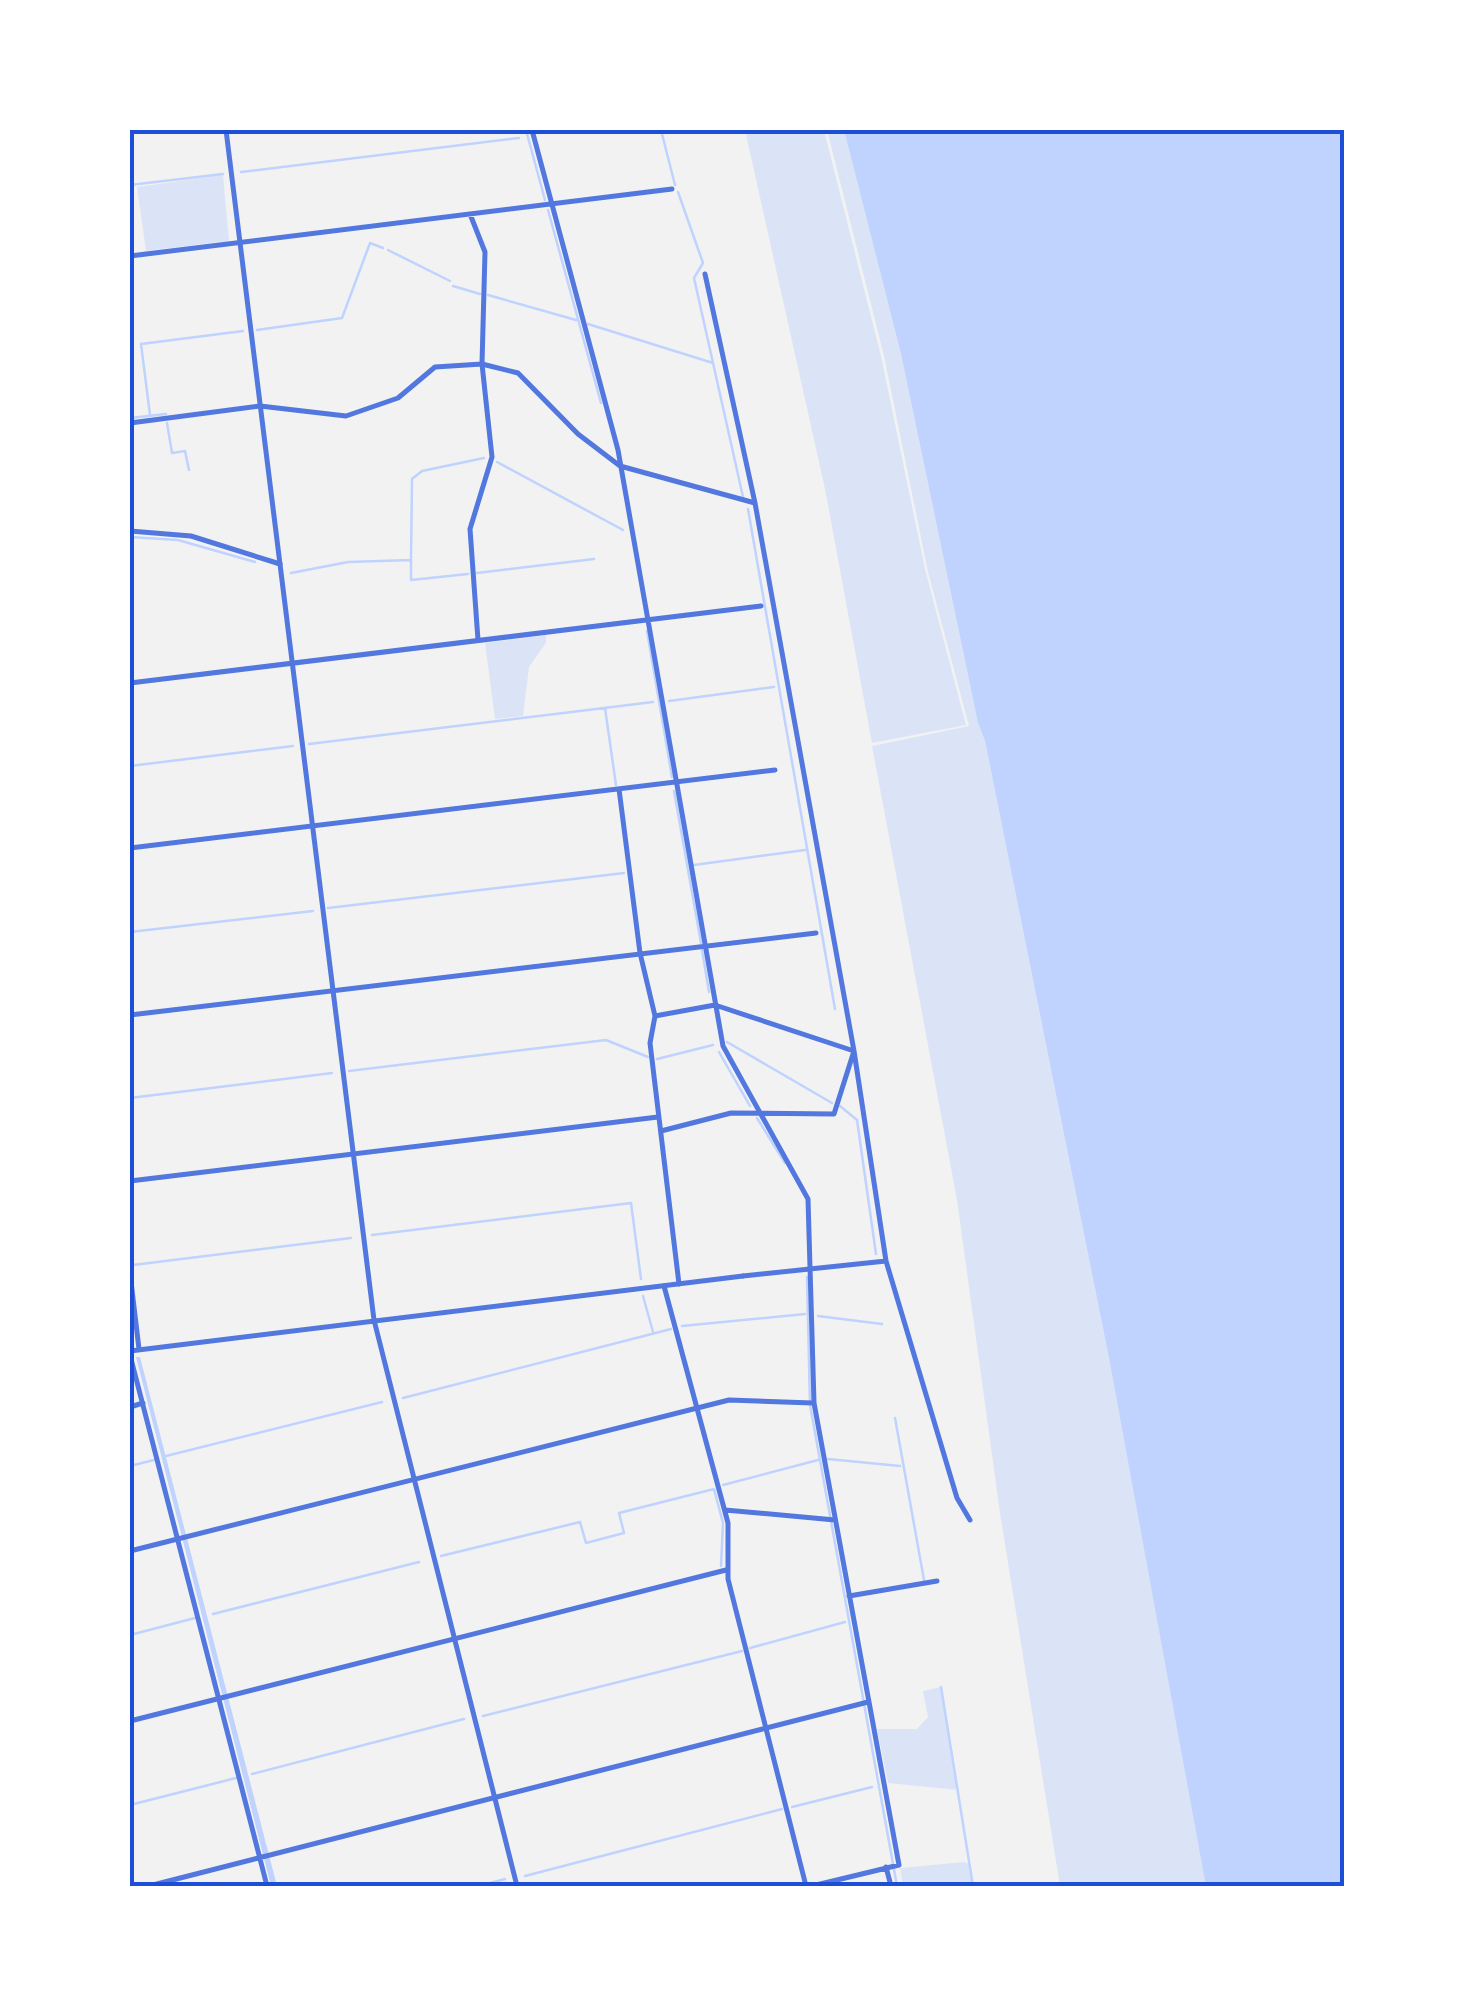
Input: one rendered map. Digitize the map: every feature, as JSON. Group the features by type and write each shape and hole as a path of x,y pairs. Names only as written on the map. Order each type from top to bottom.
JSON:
{"street":[{"path":"226,130 374,1320 517,1886"},
{"path":"532,130 620,466 723,1046 806,1190 811,1267 811,1403 849,1596 891,1866 890,1886"},
{"path":"130,256 672,188"},
{"path":"470,214 485,252 482,364 492,457 470,529 478,640"},
{"path":"705,274 755,503 854,1051 886,1260 957,1498 970,1520"},
{"path":"130,423 260,406 346,416 398,398 435,367 482,364 518,373 578,434 620,466 755,503"},
{"path":"130,531 192,536 280,564"},
{"path":"130,683 762,606"},
{"path":"130,848 775,770"},
{"path":"619,789 640,953 654,1016 650,1044 679,1284"},
{"path":"130,1015 816,933"},
{"path":"654,1016 715,1005 854,1051"},
{"path":"661,1131 731,1112 834,1114 854,1051"},
{"path":"130,1181 658,1117"},
{"path":"267,1886 264,1857 224,1696 130,1353 886,1260"},
{"path":"130,1273 140,1350"},
{"path":"664,1286 725,1510 726,1570 809,1886 891,1866"},
{"path":"130,1552 697,1407 729,1400 811,1403"},
{"path":"130,1406 144,1403"},
{"path":"725,1510 831,1520"},
{"path":"130,1721 726,1570"},
{"path":"849,1596 938,1581"},
{"path":"150,1886 865,1703"}],"shaded area":[{"path":"745,130 824,130 881,356 925,569 966,725 872,743 825,489"},
{"path":"827,130 844,130 901,354 978,723 985,741 1109,1358 1207,1886 1060,1886 1000,1513 957,1200 872,746 969,726 928,572 884,356"},
{"path":"223,175 229,241 146,251 137,187"},
{"path":"546,635 546,643 529,667 523,716 495,719 485,643"},
{"path":"941,1687 958,1790 888,1783 877,1729 917,1729 928,1717 923,1691"},
{"path":"970,1864 973,1886 903,1886 900,1868"}],"water":[{"path":"844,130 1345,130 1345,1886 1206,1886 1109,1358 985,741 978,723 901,354"},
{"path":"136,1357 140,1357 277,1886 271,1886"}],"waterway":[{"path":"526,130 545,200"},
{"path":"661,130 675,185"},
{"path":"241,172 519,138"},
{"path":"130,185 223,174"},
{"path":"678,192 703,263 694,278 743,497"},
{"path":"548,210 601,403"},
{"path":"257,330 342,318 370,243 383,248"},
{"path":"388,250 450,281"},
{"path":"453,286 480,294"},
{"path":"488,295 576,320"},
{"path":"588,324 713,363"},
{"path":"150,415 141,344 243,331"},
{"path":"130,418 166,414"},
{"path":"167,423 172,453 185,451 189,470"},
{"path":"291,573 348,562 411,560 412,479 422,471 484,458"},
{"path":"497,462 623,530"},
{"path":"748,509 835,1009"},
{"path":"130,537 178,540 255,562"},
{"path":"477,573 594,559"},
{"path":"411,560 411,580 468,574"},
{"path":"647,631 672,777"},
{"path":"669,701 774,687"},
{"path":"309,744 653,702"},
{"path":"605,708 616,785"},
{"path":"130,766 293,746"},
{"path":"674,791 701,943"},
{"path":"694,865 805,850"},
{"path":"328,908 624,873"},
{"path":"130,932 313,911"},
{"path":"702,950 709,992"},
{"path":"349,1071 606,1040 648,1057"},
{"path":"727,1042 832,1103"},
{"path":"657,1059 713,1045"},
{"path":"719,1052 750,1106"},
{"path":"130,1098 332,1073"},
{"path":"840,1106 857,1120 876,1254"},
{"path":"757,1118 785,1163"},
{"path":"372,1235 631,1203 641,1279"},
{"path":"133,1265 351,1238"},
{"path":"807,1277 810,1405 897,1886"},
{"path":"643,1296 653,1332"},
{"path":"682,1326 805,1314"},
{"path":"818,1316 882,1324"},
{"path":"403,1398 671,1329"},
{"path":"166,1456 382,1402"},
{"path":"895,1418 924,1580"},
{"path":"828,1459 900,1466"},
{"path":"130,1466 154,1460"},
{"path":"723,1485 818,1460"},
{"path":"441,1556 580,1522 586,1543 624,1533 619,1513 714,1489 723,1523 721,1566"},
{"path":"213,1614 419,1562"},
{"path":"130,1635 195,1618"},
{"path":"750,1648 845,1622"},
{"path":"483,1716 742,1651"},
{"path":"941,1687 973,1886"},
{"path":"252,1774 464,1719"},
{"path":"130,1805 236,1778"},
{"path":"792,1807 872,1787"},
{"path":"525,1876 782,1809"},
{"path":"479,1886 505,1879"}]}
